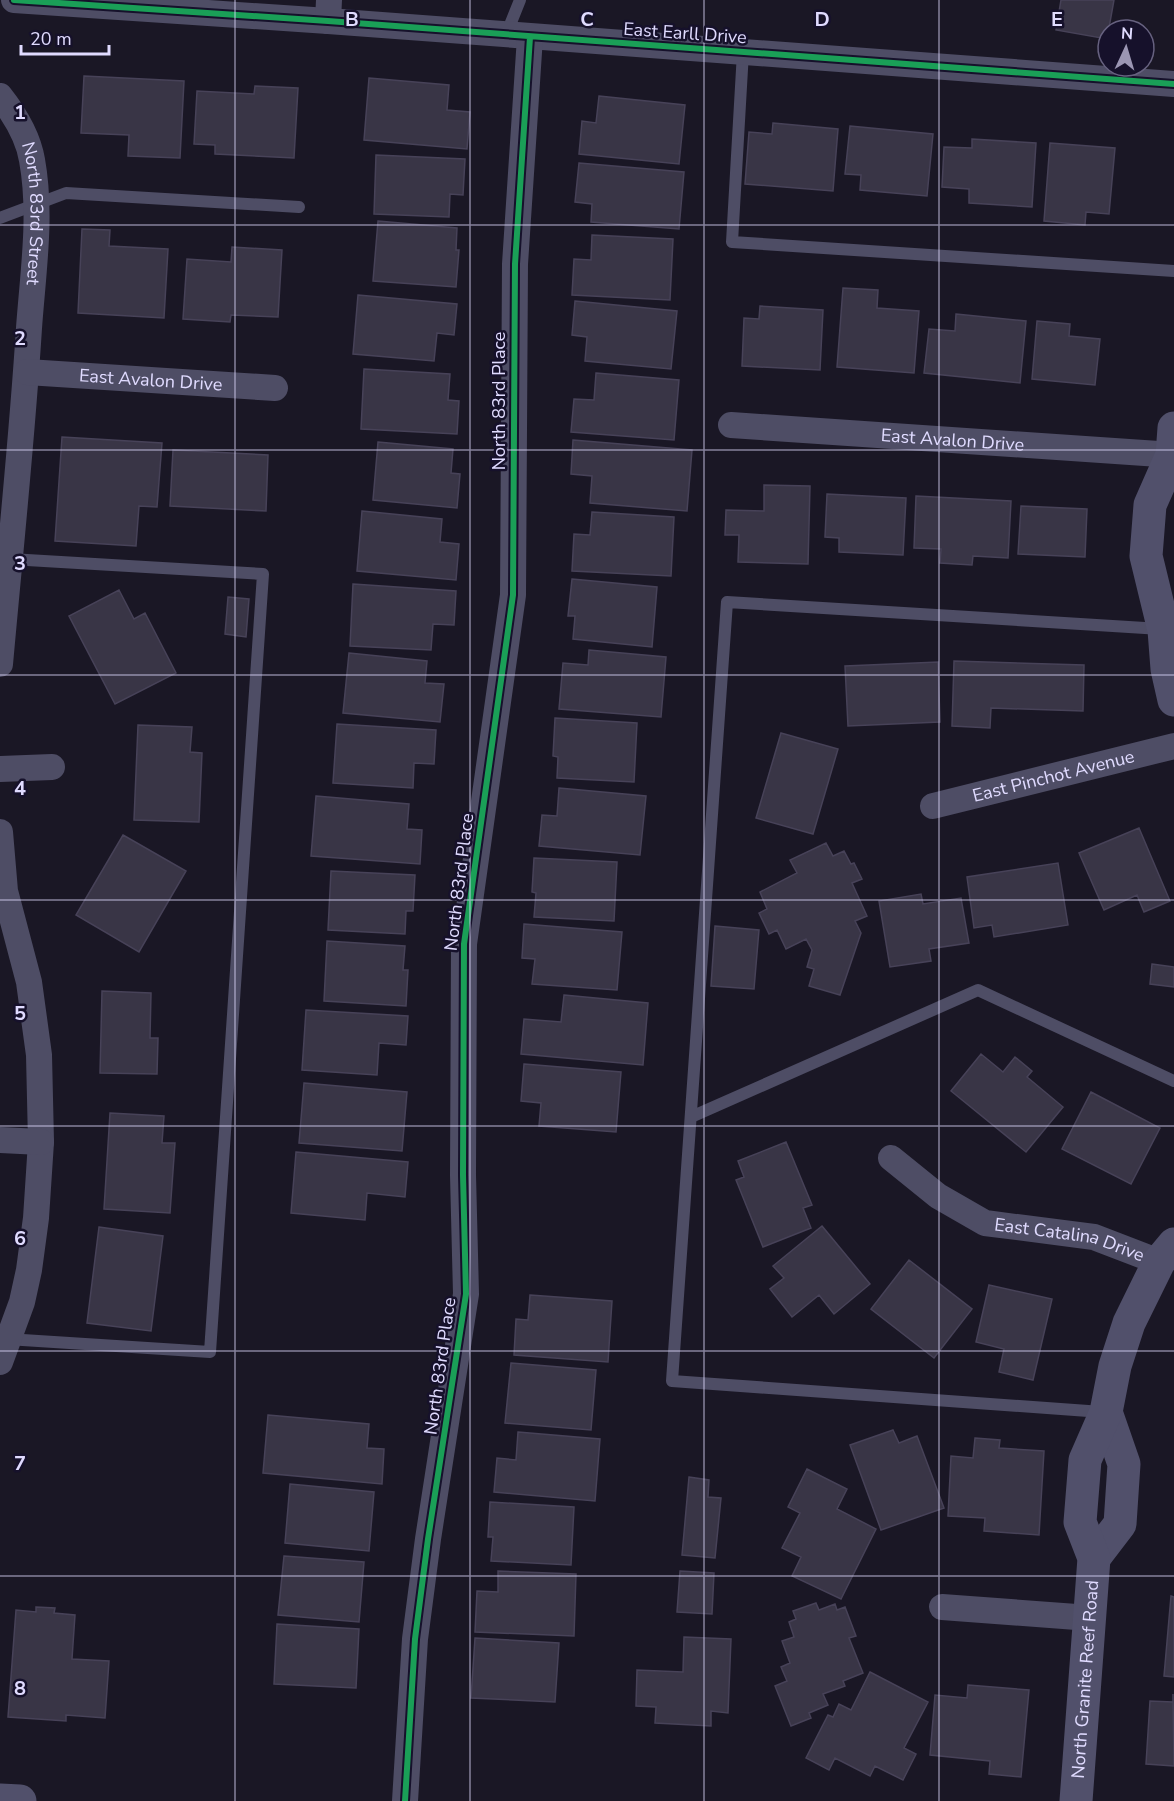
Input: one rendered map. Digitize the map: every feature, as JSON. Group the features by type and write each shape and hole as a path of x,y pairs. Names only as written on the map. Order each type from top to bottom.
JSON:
{"street":[{"name":"East Earll Drive","path":"14,0 328,10 518,36 1174,84"},
{"name":"North 83rd Place","path":"405,1801 415,1639 466,1294 463,1174 464,944 513,595 518,36"},
{"name":"North 83rd Street","path":"0,96 14,114 26,139 32,159 38,205 27,372 0,663"},
{"name":"East Avalon Drive","path":"27,372 275,388"},
{"name":"East Avalon Drive","path":"731,425 1174,450"},
{"path":"1174,450 1150,505 1146,555 1171,622 1167,669 1174,700"},
{"name":"East Pinchot Avenue","path":"933,806 1174,746"},
{"path":"0,769 52,767"},
{"path":"0,831 5,891 29,982 39,1055 41,1142 36,1218 28,1270 22,1302 3,1346"},
{"path":"0,1140 41,1142"},
{"name":"East Catalina Drive","path":"891,1158 938,1196 986,1223 1094,1237 1167,1253"},
{"name":"North Granite Reef Road","path":"1076,1801 1094,1558 1080,1522 1085,1460 1106,1412 1115,1366 1129,1323 1167,1253"},
{"path":"942,1606 1090,1618"},
{"path":"0,1800 20,1801"}],"lane":[{"path":"518,36 519,0"},
{"path":"742,52 732,242 1174,272"},
{"path":"0,218 66,194 299,207"},
{"path":"3,1346 210,1352 263,574 10,559"},
{"path":"1106,1412 672,1382 727,602 1171,622"},
{"path":"691,1117 978,990 1174,1081"}],"building":[{"path":"1061,0 1114,0 1111,18 1096,18 1096,37 1056,30"},
{"path":"84,76 184,81 180,158 128,156 129,135 81,133"},
{"path":"369,78 449,85 447,110 470,112 467,149 364,140"},
{"path":"255,86 298,88 294,158 215,154 215,145 194,144 197,91 254,94"},
{"path":"599,96 685,105 679,164 579,154 582,121 596,123"},
{"path":"773,123 838,129 833,191 745,184 749,132 772,134"},
{"path":"850,126 933,134 927,196 860,190 861,175 845,174"},
{"path":"972,139 1036,143 1032,207 969,203 969,189 942,187 944,147 972,148"},
{"path":"1050,143 1115,148 1109,214 1086,212 1085,225 1044,221"},
{"path":"376,155 465,159 463,195 450,194 449,217 374,214"},
{"path":"579,163 684,172 679,229 591,222 592,204 575,202"},
{"path":"378,221 457,228 456,250 459,250 456,287 373,281"},
{"path":"82,229 110,230 109,246 168,249 164,318 78,313"},
{"path":"592,235 673,239 670,300 572,295 574,259 591,260"},
{"path":"232,247 282,250 278,317 231,315 230,322 183,319 187,259 231,262"},
{"path":"843,288 878,290 877,308 919,311 914,373 837,367"},
{"path":"358,295 457,304 454,335 437,333 434,361 353,354"},
{"path":"575,301 677,311 671,369 585,361 587,337 572,335"},
{"path":"760,306 823,310 820,370 742,366 744,318 759,319"},
{"path":"956,314 1026,321 1020,383 924,373 929,329 955,331"},
{"path":"1037,321 1070,324 1069,336 1100,339 1095,385 1032,379"},
{"path":"364,369 450,374 448,400 459,401 457,434 361,429"},
{"path":"596,373 679,380 674,440 571,432 574,399 594,400"},
{"path":"62,437 162,443 157,507 139,506 136,546 55,541"},
{"path":"573,440 692,450 687,511 590,503 592,476 571,474"},
{"path":"378,442 453,449 451,473 460,474 457,508 373,500"},
{"path":"173,450 268,455 266,511 170,506"},
{"path":"764,485 810,486 808,564 738,562 739,535 725,535 726,510 764,511"},
{"path":"827,494 906,498 903,555 839,552 839,538 825,537"},
{"path":"916,496 1011,501 1008,558 973,556 972,565 940,563 941,549 914,548"},
{"path":"1021,506 1087,509 1085,557 1018,554"},
{"path":"362,511 442,519 440,542 459,544 456,580 357,571"},
{"path":"592,512 674,517 671,576 572,571 574,534 590,535"},
{"path":"572,579 657,587 652,647 573,639 575,616 568,616"},
{"path":"353,584 456,591 454,625 433,624 431,650 350,646"},
{"path":"119,590 134,619 145,613 176,673 115,704 69,616"},
{"path":"228,597 249,599 246,637 225,634"},
{"path":"589,650 666,657 661,717 559,709 563,663 588,665"},
{"path":"349,653 427,661 425,683 444,684 440,722 343,713"},
{"path":"954,661 1084,665 1083,711 991,708 990,728 952,726"},
{"path":"938,662 940,722 848,726 845,666"},
{"path":"555,718 637,723 634,782 557,778 558,757 553,756"},
{"path":"337,724 436,730 434,764 414,763 413,788 333,783"},
{"path":"138,725 192,727 190,752 202,753 199,822 134,820"},
{"path":"781,733 838,749 813,834 756,818"},
{"path":"559,788 646,796 640,855 539,846 542,815 557,816"},
{"path":"316,796 409,804 407,829 422,830 420,864 311,856"},
{"path":"1139,828 1170,901 1144,912 1137,895 1104,910 1079,853"},
{"path":"123,835 186,871 139,952 76,915"},
{"path":"826,843 833,856 844,851 851,864 854,863 862,879 852,883 867,916 855,921 861,933 840,995 809,986 814,969 807,967 812,950 806,939 786,949 777,930 769,934 759,913 767,909 760,892 797,873 790,860"},
{"path":"534,858 617,862 614,921 534,917 536,893 532,892"},
{"path":"1058,863 1068,925 994,937 992,925 974,928 967,877"},
{"path":"331,871 415,875 413,911 406,911 405,934 328,930"},
{"path":"921,894 923,904 961,898 969,943 929,949 931,961 890,967 879,901"},
{"path":"524,924 622,932 617,990 532,984 535,959 522,958"},
{"path":"715,926 759,930 754,989 711,986"},
{"path":"327,941 405,946 403,970 408,970 406,1006 324,1001"},
{"path":"1152,964 1174,967 1174,987 1150,984"},
{"path":"102,991 151,993 150,1038 158,1038 157,1074 100,1073"},
{"path":"564,995 648,1003 643,1065 521,1054 524,1019 561,1022"},
{"path":"306,1010 408,1016 406,1045 379,1043 377,1075 302,1070"},
{"path":"981,1054 1003,1072 1015,1057 1032,1071 1027,1077 1063,1107 1026,1152 951,1091"},
{"path":"524,1064 621,1072 616,1132 539,1126 541,1103 521,1101"},
{"path":"304,1083 407,1092 402,1151 299,1143"},
{"path":"1091,1092 1160,1128 1131,1184 1062,1149"},
{"path":"110,1113 164,1116 162,1143 175,1143 170,1213 104,1209"},
{"path":"786,1142 812,1205 803,1208 811,1228 763,1247 736,1180 744,1177 738,1161"},
{"path":"296,1152 408,1162 405,1197 367,1193 365,1220 291,1213"},
{"path":"822,1226 870,1284 834,1314 819,1295 792,1317 770,1289 784,1278 773,1266"},
{"path":"99,1227 163,1236 151,1331 87,1323"},
{"path":"909,1260 972,1309 934,1358 871,1309"},
{"path":"989,1285 1052,1299 1033,1380 999,1372 1004,1349 976,1342"},
{"path":"530,1295 612,1301 608,1362 514,1355 516,1319 528,1320"},
{"path":"511,1363 596,1370 591,1430 505,1423"},
{"path":"268,1415 369,1424 367,1448 384,1449 382,1484 263,1473"},
{"path":"893,1430 899,1443 917,1436 944,1508 881,1530 850,1445"},
{"path":"518,1432 600,1439 595,1501 494,1492 497,1458 516,1460"},
{"path":"975,1438 1000,1440 999,1448 1044,1451 1039,1535 984,1531 985,1518 948,1516 951,1456 973,1458"},
{"path":"807,1469 847,1489 837,1509 876,1529 841,1599 792,1576 801,1557 782,1548 800,1513 788,1507"},
{"path":"689,1477 709,1480 708,1497 721,1498 715,1558 682,1555"},
{"path":"290,1484 374,1492 369,1551 285,1543"},
{"path":"490,1502 574,1507 571,1565 491,1561 493,1537 488,1537"},
{"path":"284,1556 364,1562 359,1622 278,1615"},
{"path":"498,1571 576,1574 574,1636 475,1632 477,1591 498,1592"},
{"path":"680,1571 714,1573 712,1614 677,1612"},
{"path":"1171,1596 1174,1597 1174,1677 1164,1676"},
{"path":"816,1603 819,1610 835,1604 837,1610 845,1607 856,1636 849,1638 863,1673 843,1681 845,1686 823,1694 828,1705 809,1713 811,1718 791,1726 775,1686 787,1681 781,1667 790,1663 782,1641 794,1637 789,1622 796,1619 793,1611"},
{"path":"36,1607 55,1608 54,1613 75,1615 72,1659 109,1661 105,1718 66,1715 66,1721 8,1717 16,1610 36,1612"},
{"path":"277,1624 359,1629 356,1688 274,1684"},
{"path":"684,1637 731,1639 728,1713 711,1711 711,1726 655,1723 656,1707 636,1706 637,1670 683,1672"},
{"path":"475,1638 559,1643 555,1702 471,1698"},
{"path":"870,1672 928,1702 904,1748 916,1754 903,1780 875,1766 870,1776 835,1758 829,1770 806,1758 828,1715 833,1717 839,1704 851,1710"},
{"path":"968,1685 1029,1690 1021,1777 989,1774 990,1761 930,1755 935,1695 967,1698"},
{"path":"1173,1694 1174,1766 1146,1764 1150,1701 1173,1702"}],"cycle path":[{"path":"14,0 1174,84"},
{"path":"405,1801 415,1639 466,1294 463,1175 464,944 513,595 515,264 530,37"}]}
